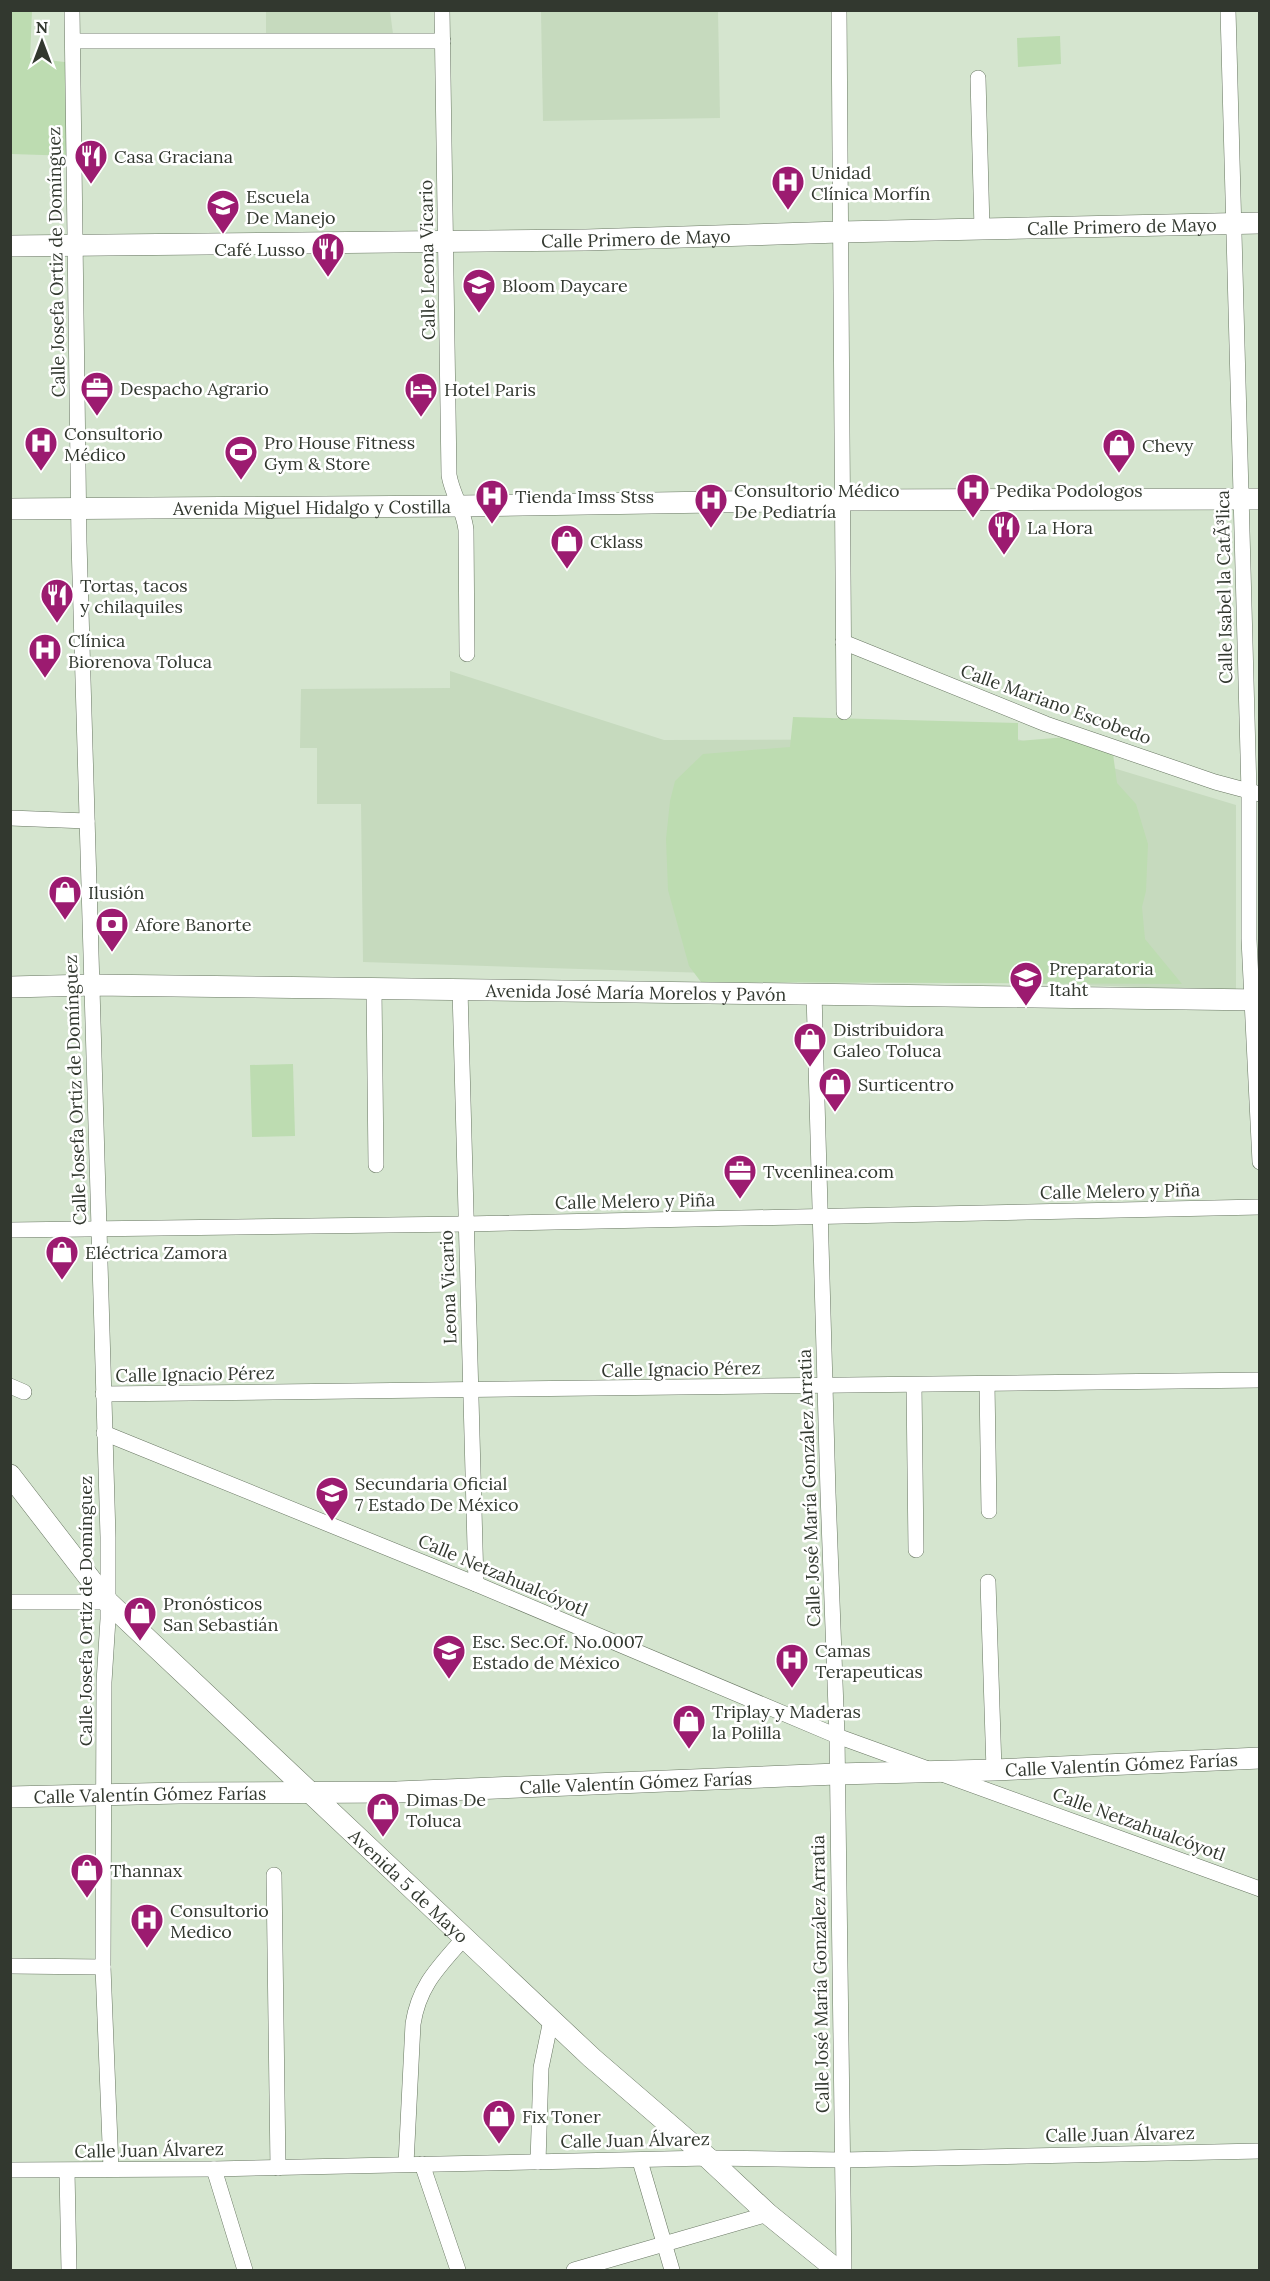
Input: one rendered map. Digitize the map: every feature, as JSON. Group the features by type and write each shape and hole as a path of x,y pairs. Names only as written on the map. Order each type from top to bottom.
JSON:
{"main road":[{"name":"Calle Primero de Mayo","path":"10,246 446,243 1260,223"},
{"name":"Avenida Miguel Hidalgo y Costilla","path":"10,509 461,506 841,500 1251,499"},
{"name":"Avenida José María Morelos y Pavón","path":"10,987 92,985 1256,1000"},
{"name":"Avenida 5 de Mayo","path":"10,1475 108,1602 551,2020 768,2214 837,2271"},
{"name":"Calle Valentín Gómez Farías","path":"10,1797 397,1792 1260,1758"}],"street":[{"name":"Calle Josefa Ortiz de Domínguez","path":"72,10 78,508 108,1537 104,1682 103,1967 111,2169"},
{"name":"Calle Leona Vicario","path":"442,10 449,475 461,506 466,530 467,654"},
{"path":"839,10 844,712"},
{"name":"Calle Isabel la CatÃ³lica","path":"1228,10 1235,223 1251,499 1254,793 1249,939 1256,1000 1260,1162"},
{"path":"73,41 442,41"},
{"path":"978,78 982,229"},
{"name":"Calle Mariano Escobedo","path":"843,642 1046,724 1254,793"},
{"path":"10,818 87,821"},
{"path":"374,988 376,1165"},
{"name":"Leona Vicario","path":"460,989 476,1584"},
{"name":"Calle José María González Arratia","path":"814,993 837,1736 844,2271"},
{"name":"Calle Melero y Piña","path":"10,1230 466,1224 1260,1207"},
{"name":"Calle Ignacio Pérez","path":"103,1394 1260,1380"},
{"path":"987,1384 989,1511"},
{"path":"914,1385 916,1550"},
{"name":"Calle Netzahualcóyotl","path":"104,1433 476,1584 837,1736 1260,1888"},
{"path":"988,1582 994,1770"},
{"path":"10,1602 108,1602"},
{"path":"274,1875 278,2168"},
{"path":"406,2164 412,2024 416,2004 425,1985 464,1938"},
{"path":"10,1966 103,1967"},
{"path":"538,2162 541,2068 551,2020"},
{"name":"Calle Juan Álvarez","path":"10,2170 278,2168 708,2158 842,2160 1260,2151"},
{"path":"640,2161 672,2271"},
{"path":"422,2164 458,2271"},
{"path":"214,2169 245,2271"},
{"path":"67,2170 69,2271"},
{"path":"574,2271 768,2214"}],"shaded area":[{"path":"11,11 32,11 30,58 73,63 74,156 11,154"},
{"path":"266,11 390,11 393,34 266,34"},
{"path":"541,11 718,11 720,118 543,121"},
{"path":"1060,36 1061,64 1018,67 1017,38"},
{"path":"450,671 664,740 1017,739 1236,805 1236,990 363,962 361,804 317,804 317,748 300,748 301,689 450,688"},
{"path":"793,717 1018,723 1018,741 1067,737 1113,754 1117,783 1136,804 1148,844 1146,891 1142,907 1145,939 1182,984 701,982 689,966 668,890 666,839 670,801 675,781 703,754 790,747"},
{"path":"293,1064 295,1136 252,1137 250,1065"}],"place":[{"name":"Casa Graciana","path":"91,185"},
{"name":"Unidad Clínica Morfín","path":"788,211"},
{"name":"Escuela De Manejo","path":"223,235"},
{"name":"Café Lusso","path":"328,278"},
{"name":"Bloom Daycare","path":"479,314"},
{"name":"Despacho Agrario","path":"97,417"},
{"name":"Hotel Paris","path":"421,418"},
{"name":"Consultorio Médico","path":"41,472"},
{"name":"Chevy","path":"1119,474"},
{"name":"Pro House Fitness Gym & Store","path":"241,481"},
{"name":"Pedika Podologos","path":"973,519"},
{"name":"Tienda Imss Stss","path":"492,525"},
{"name":"Consultorio Médico De Pediatría","path":"711,529"},
{"name":"La Hora","path":"1004,556"},
{"name":"Cklass","path":"567,570"},
{"name":"Tortas, tacos y chilaquiles","path":"57,624"},
{"name":"Clínica Biorenova Toluca","path":"45,679"},
{"name":"Ilusión","path":"65,921"},
{"name":"Afore Banorte","path":"112,953"},
{"name":"Preparatoria Itaht","path":"1026,1007"},
{"name":"Distribuidora Galeo Toluca","path":"810,1068"},
{"name":"Surticentro","path":"835,1113"},
{"name":"Tvcenlinea.com","path":"740,1200"},
{"name":"Eléctrica Zamora","path":"62,1281"},
{"name":"Secundaria Oficial 7 Estado De México","path":"332,1522"},
{"name":"Pronósticos San Sebastián","path":"140,1642"},
{"name":"Esc. Sec.Of. No.0007 Estado de México","path":"449,1680"},
{"name":"Camas Terapeuticas","path":"792,1689"},
{"name":"Triplay y Maderas la Polilla","path":"689,1750"},
{"name":"Dimas De Toluca","path":"383,1838"},
{"name":"Thannax","path":"87,1899"},
{"name":"Consultorio Medico","path":"147,1949"},
{"name":"Fix Toner","path":"499,2145"}]}
